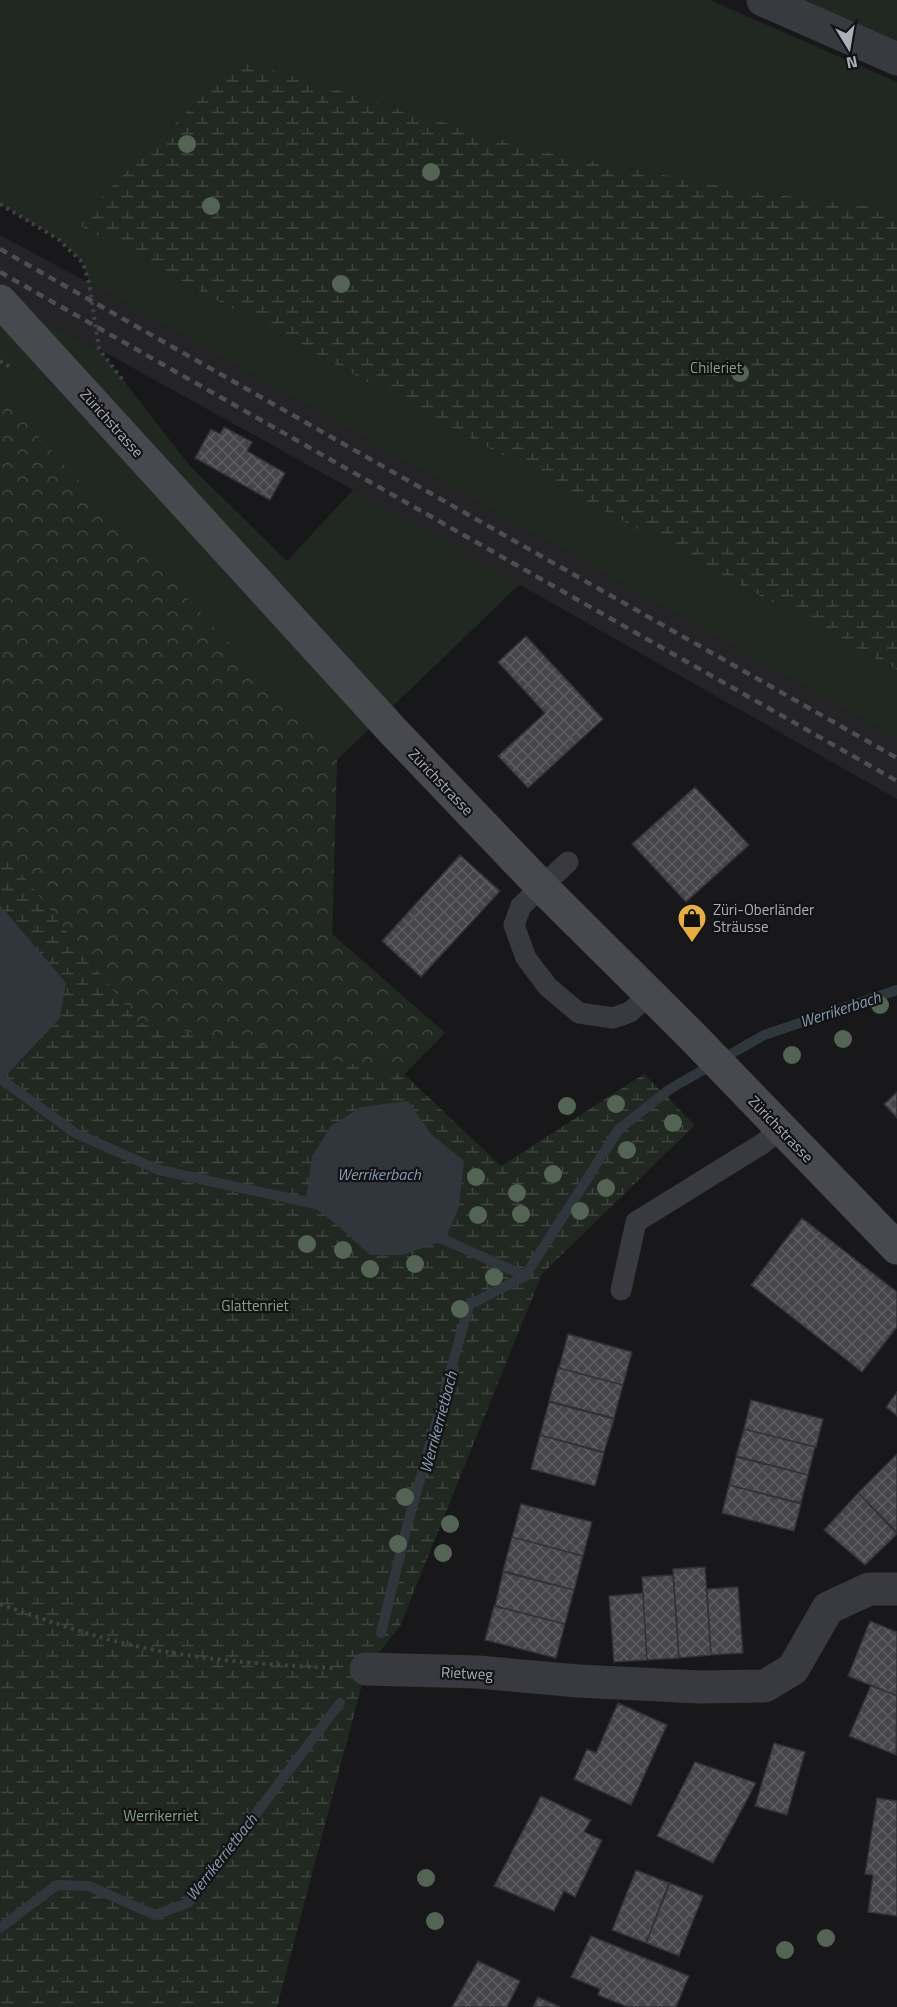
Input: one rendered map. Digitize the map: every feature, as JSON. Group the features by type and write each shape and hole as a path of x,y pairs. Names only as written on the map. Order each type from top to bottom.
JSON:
{"main road":[{"name":"Zürichstrasse","path":"0,301 384,722 542,887 692,1036 897,1248"}],"street":[{"path":"763,0 897,59"},
{"name":"Rietweg","path":"366,1669 478,1672 578,1681 700,1687 765,1686 793,1669 828,1608 869,1589 897,1589"}],"lane":[{"path":"568,862 521,906 514,925 526,958 548,987 579,1013 613,1018 630,1012 650,994"},
{"path":"621,1290 636,1222 762,1144 780,1129"}],"path":[{"path":"0,204 58,239 83,264 89,283 99,349 132,392"},
{"path":"0,1604 55,1623 135,1646 213,1659 287,1666 366,1669"}],"shaded area":[{"path":"0,235 897,739 897,799 353,490 99,349 0,298"}],"green space":[{"path":"0,0 710,0 897,82 897,210 746,191 535,150 239,60 75,223 897,670 897,739 89,283 83,263 58,239 0,204"},
{"path":"800,0 897,0 897,42"},
{"name":"Chileriet","path":"239,60 535,150 746,191 897,210 897,670 75,223"},
{"path":"0,298 99,349 190,466 287,561 353,490 520,584 337,760 332,934 445,1033 404,1074 361,1107 0,905"},
{"path":"0,395 337,760 332,934 445,1033 404,1074 138,1022 0,846"},
{"name":"Glattenriet","path":"0,846 138,1022 404,1074 501,1166 644,1074 695,1125 542,1274 400,1626 366,1669 277,2007 0,2007"}],"water":[{"path":"0,905 66,983 60,1018 2,1080 0,1080"},
{"name":"Werrikerbach","path":"408,1101 431,1134 464,1161 459,1207 445,1240 403,1255 370,1255 306,1201 312,1156 331,1126 361,1107"}],"building":[{"path":"224,427 252,442 247,451 285,473 270,500 195,458 211,429 220,434"},
{"path":"526,636 603,719 528,788 498,756 545,713 498,662"},
{"path":"695,787 749,845 686,902 632,844"},
{"path":"460,855 500,891 421,977 382,941"},
{"path":"897,1092 897,1118 884,1104"},
{"path":"802,1218 897,1292 897,1327 862,1372 751,1285"},
{"path":"568,1334 632,1352 623,1385 559,1368"},
{"path":"558,1368 623,1385 614,1418 549,1401"},
{"path":"897,1392 897,1416 886,1407"},
{"path":"751,1400 823,1419 816,1447 744,1429"},
{"path":"549,1402 614,1419 604,1452 540,1435"},
{"path":"744,1429 815,1447 808,1475 736,1456"},
{"path":"540,1435 604,1453 595,1486 531,1469"},
{"path":"897,1454 897,1532 858,1493"},
{"path":"736,1457 808,1475 801,1503 729,1485"},
{"path":"729,1485 801,1504 794,1531 722,1513"},
{"path":"858,1493 897,1534 865,1565 824,1530"},
{"path":"521,1504 592,1522 583,1556 512,1537"},
{"path":"512,1537 583,1556 574,1590 503,1571"},
{"path":"705,1567 711,1655 679,1658 673,1569"},
{"path":"503,1572 574,1590 565,1624 495,1606"},
{"path":"673,1575 679,1658 647,1660 642,1577"},
{"path":"738,1587 743,1653 711,1655 707,1589"},
{"path":"643,1593 647,1660 614,1662 609,1596"},
{"path":"494,1606 565,1624 556,1658 485,1640"},
{"path":"870,1621 897,1632 897,1696 848,1676"},
{"path":"871,1685 897,1696 896,1755 849,1736"},
{"path":"618,1703 667,1725 631,1805 574,1779 587,1749 596,1753"},
{"path":"774,1743 805,1752 787,1815 755,1806"},
{"path":"695,1762 756,1783 713,1863 657,1836"},
{"path":"541,1796 591,1820 584,1832 602,1840 575,1897 564,1891 554,1911 494,1886"},
{"path":"877,1798 897,1801 897,1916 868,1912 873,1875 865,1874"},
{"path":"636,1870 669,1883 646,1943 612,1930"},
{"path":"670,1883 703,1896 679,1956 646,1943"},
{"path":"591,1936 689,1976 676,2007 628,2007 598,1995 600,1989 571,1977"},
{"path":"478,1961 520,1981 507,2007 452,2007"},
{"path":"538,1997 560,2007 533,2007"}],"waterway":[{"name":"Werrikerbach","path":"381,1633 407,1526 469,1305 525,1276 619,1129 670,1089 764,1035 897,990"},
{"name":"Werrikerbach","path":"0,1077 75,1133 159,1170 320,1205"},
{"name":"Werrikerbach","path":"433,1237 445,1240 525,1276"},
{"name":"Werrikerrietbach","path":"0,1928 57,1885 89,1886 155,1915 188,1903 340,1703"}],"railway":[{"path":"0,249 897,758"},
{"path":"0,272 897,781"}],"place":[{"name":"Züri-Oberländer Sträusse","path":"692,944"}],"park label":[{"name":"Werrikerriet","path":"161,1815"}]}
